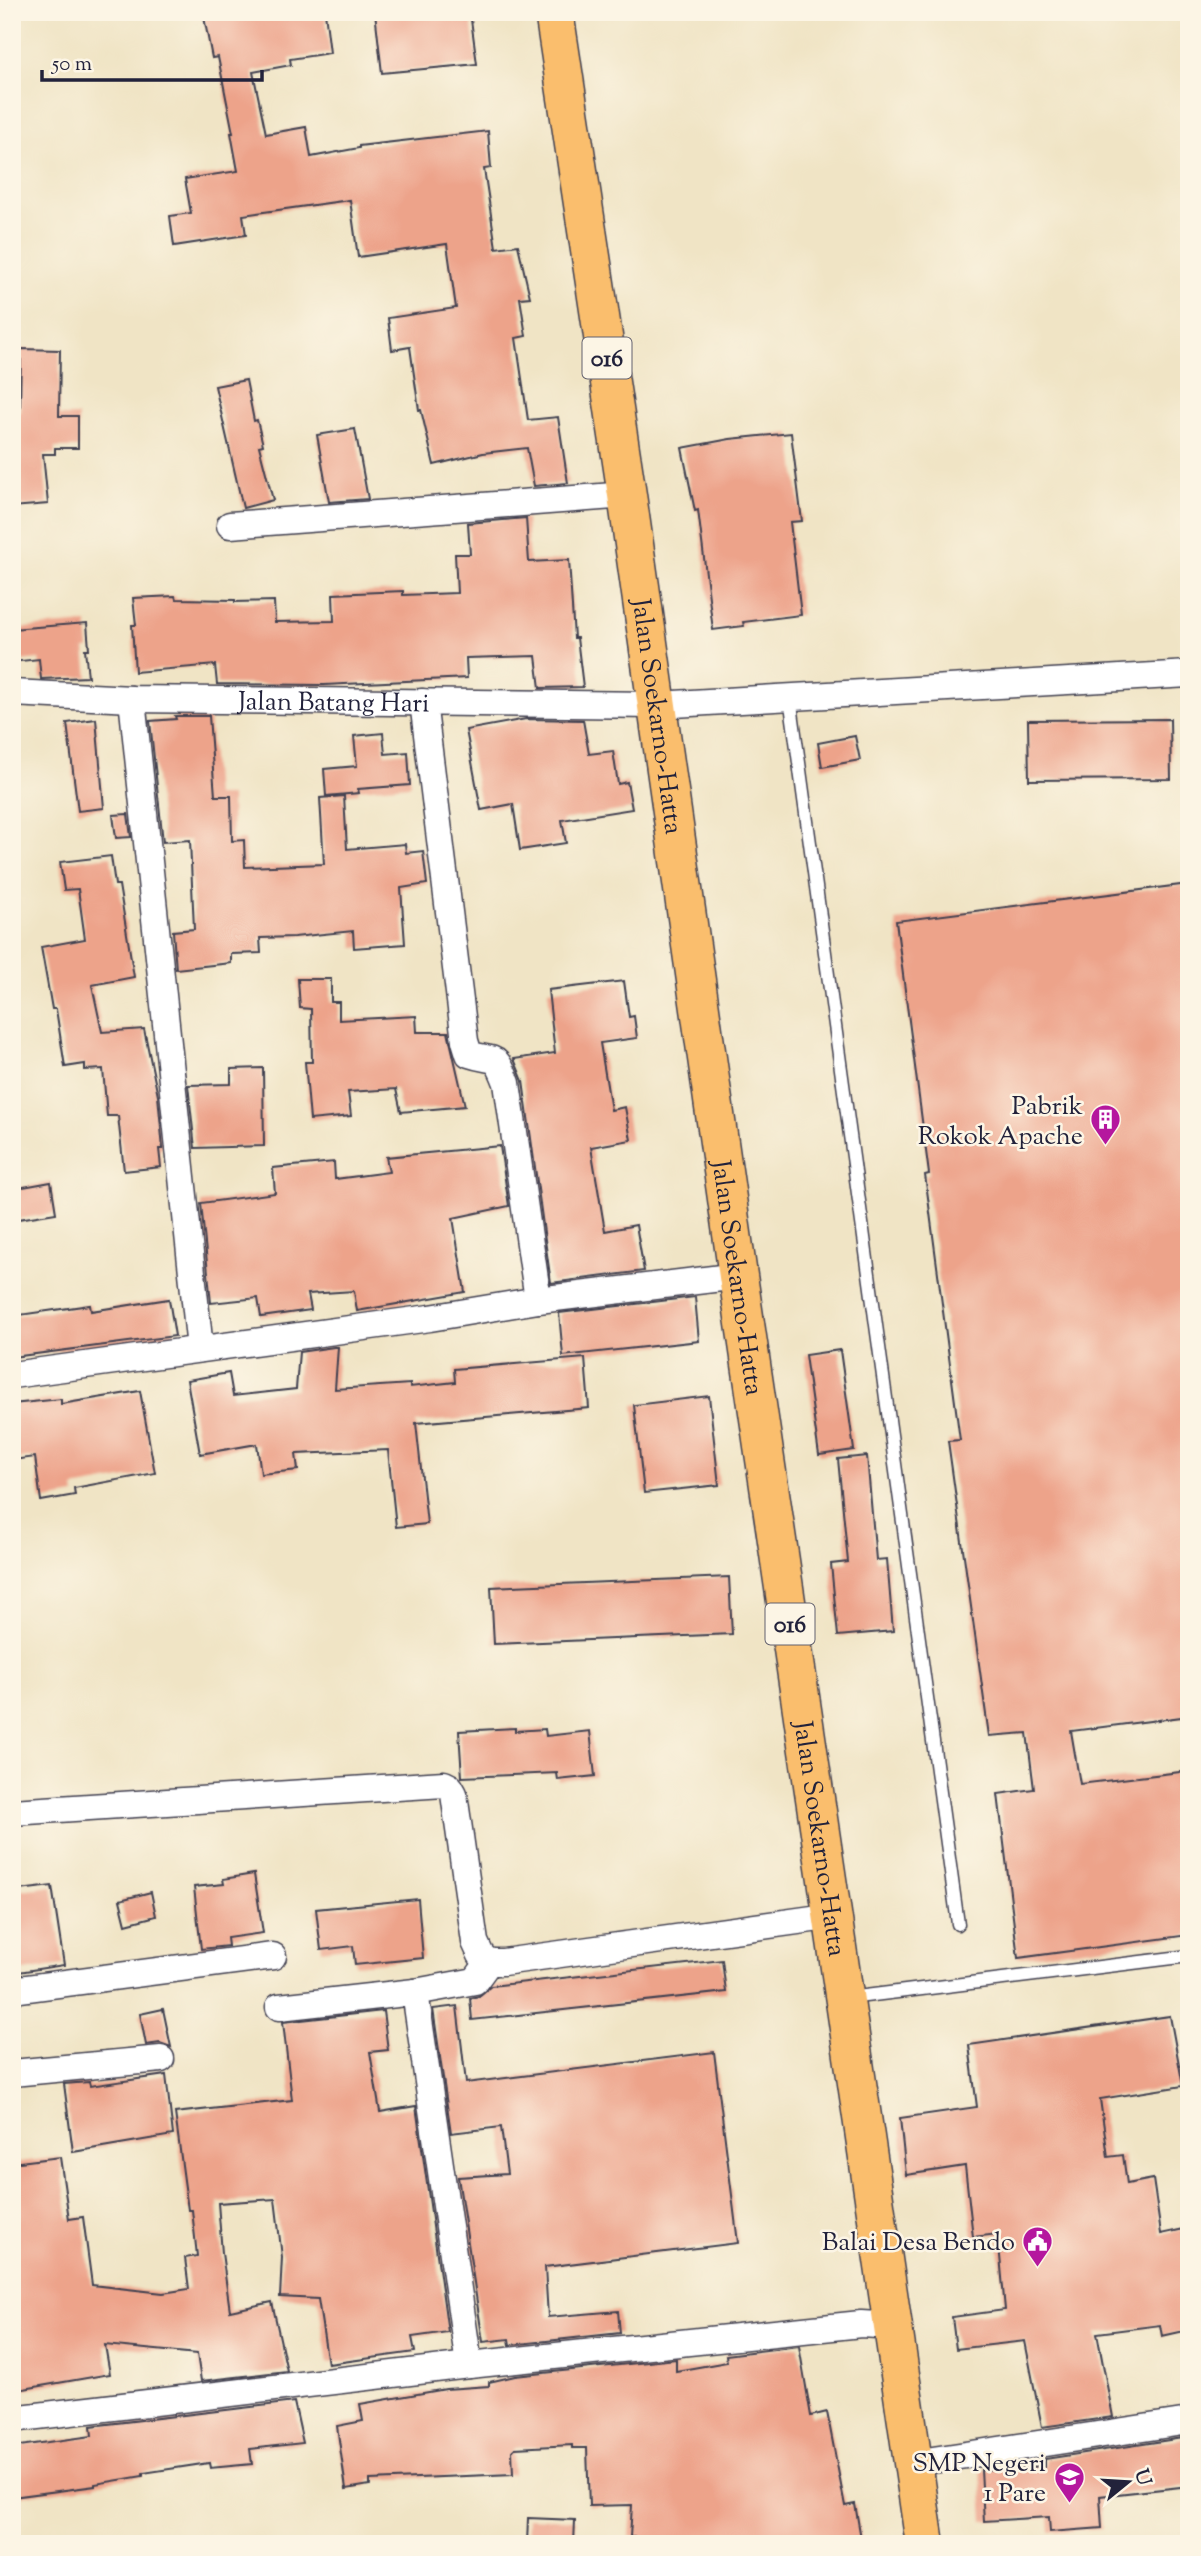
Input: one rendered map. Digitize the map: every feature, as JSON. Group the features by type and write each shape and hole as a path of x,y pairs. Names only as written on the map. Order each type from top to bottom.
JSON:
{"main road":[{"name":"Jalan Soekarno-Hatta","path":"554,12 627,495 738,1276 925,2544"}],"street":[{"path":"230,525 627,495"},
{"name":"Jalan Batang Hari","path":"12,693 132,699 657,705 1189,674"},
{"path":"132,699 200,1349"},
{"path":"423,702 464,1041 469,1054 492,1058 500,1064 507,1083 538,1300"},
{"path":"12,1375 430,1318 538,1300 738,1276"},
{"path":"12,1812 443,1784 450,1787 454,1794 475,1942 481,1955 489,1962 834,1916"},
{"path":"12,1990 273,1956"},
{"path":"279,2007 415,1992 475,1981 489,1962"},
{"path":"415,1992 469,2365"},
{"path":"12,2073 161,2059"},
{"path":"12,2419 469,2365 862,2324 894,2326"},
{"path":"913,2463 1189,2421"}],"lane":[{"path":"790,697 958,1924"},
{"path":"846,1999 1189,1956"}],"building":[{"path":"203,12 325,12 330,53 290,59 291,65 253,72 266,134 306,127 311,157 359,146 488,131 491,168 484,169 496,248 518,245 530,297 520,298 526,336 516,338 528,420 558,417 568,483 534,486 527,448 483,453 434,465 419,410 410,347 392,350 388,318 456,308 447,244 358,257 350,200 243,215 246,235 174,246 170,216 191,213 185,179 238,171 218,57 212,58"},
{"path":"375,12 470,12 477,64 382,73"},
{"path":"21,349 60,350 59,416 78,416 78,448 55,448 55,454 43,454 48,504 12,507 12,412 20,412"},
{"path":"246,380 254,421 257,420 263,445 259,446 273,500 243,508 215,386"},
{"path":"355,429 368,499 329,502 317,435"},
{"path":"791,433 802,521 790,522 801,615 743,622 744,626 713,630 698,510 695,511 682,448 730,439"},
{"path":"526,518 529,562 569,560 574,638 577,638 583,687 540,688 536,656 466,658 467,678 324,685 217,684 215,665 135,672 132,625 136,625 133,598 175,596 176,599 235,602 274,601 275,622 334,621 333,594 403,591 403,595 457,593 455,554 470,554 468,523"},
{"path":"87,623 89,649 85,649 88,677 41,679 39,659 12,662 12,629"},
{"path":"175,716 209,716 215,796 231,796 232,841 244,840 245,867 324,864 320,798 344,796 347,849 405,844 406,853 423,851 427,884 401,888 405,944 354,948 353,931 260,938 261,953 231,954 231,963 176,969 173,931 194,929 190,840 163,842 150,721 176,719"},
{"path":"96,719 104,808 78,811 67,723"},
{"path":"526,719 583,720 589,754 613,751 618,784 627,782 632,809 562,820 566,843 520,850 513,804 481,810 466,730"},
{"path":"1170,719 1171,779 1029,780 1028,720"},
{"path":"383,733 385,754 408,752 410,785 358,789 359,793 326,796 324,769 357,766 354,736"},
{"path":"855,736 860,760 822,767 818,743"},
{"path":"128,814 131,837 116,838 113,815"},
{"path":"111,856 115,885 119,885 134,977 92,985 102,1032 144,1029 158,1096 163,1149 159,1149 161,1167 124,1171 118,1116 107,1116 103,1069 85,1070 85,1064 65,1067 56,1009 52,1009 41,947 85,939 78,889 64,890 60,862"},
{"path":"1189,884 1189,1716 1071,1731 1080,1784 1189,1771 1189,1935 1018,1958 998,1794 1034,1789 1027,1733 989,1736 948,1441 960,1440 925,1175 929,1174 896,921"},
{"path":"298,979 331,979 331,1002 339,1002 339,1020 416,1016 417,1032 448,1032 465,1106 401,1112 396,1089 348,1092 351,1116 310,1120 305,1062 312,1062 311,1009 300,1008"},
{"path":"624,981 629,1017 634,1016 637,1038 600,1043 611,1110 625,1107 631,1140 591,1147 605,1231 636,1225 644,1271 551,1283 523,1081 514,1059 555,1053 548,990"},
{"path":"263,1068 264,1146 195,1148 188,1085 231,1084 231,1069"},
{"path":"500,1146 509,1206 453,1218 465,1292 357,1311 354,1291 308,1294 311,1310 261,1317 258,1298 211,1303 201,1203 275,1193 273,1168 334,1162 335,1179 389,1172 386,1157"},
{"path":"51,1182 56,1213 12,1220 12,1189"},
{"path":"695,1297 699,1341 563,1356 559,1313"},
{"path":"169,1299 175,1336 12,1357 12,1316 90,1305 91,1311"},
{"path":"338,1347 335,1389 410,1384 410,1387 455,1382 454,1369 585,1358 589,1408 416,1423 427,1524 396,1527 388,1450 296,1454 298,1470 261,1474 257,1444 200,1454 187,1380 229,1373 233,1396 296,1389 299,1352"},
{"path":"840,1350 854,1450 819,1455 805,1355"},
{"path":"140,1391 155,1473 74,1488 75,1495 41,1501 35,1457 12,1460 12,1404 61,1399 61,1404"},
{"path":"709,1396 719,1485 644,1493 634,1405"},
{"path":"867,1456 876,1560 887,1559 893,1631 838,1636 831,1564 848,1562 838,1459"},
{"path":"729,1577 732,1634 494,1644 491,1587"},
{"path":"515,1728 515,1731 545,1729 546,1736 590,1731 595,1776 558,1780 557,1773 462,1777 459,1731"},
{"path":"254,1874 263,1933 227,1938 228,1946 201,1949 194,1887 224,1884 223,1879"},
{"path":"52,1886 64,1965 12,1973 12,1891"},
{"path":"151,1892 156,1916 126,1924 120,1900"},
{"path":"418,1899 423,1958 355,1965 353,1946 321,1950 316,1909"},
{"path":"722,1960 726,1992 472,2020 470,1998 479,1996 491,1986"},
{"path":"457,2006 466,2083 714,2052 738,2243 545,2267 548,2317 618,2311 620,2333 510,2345 509,2339 483,2342 458,2177 507,2174 501,2127 451,2133 433,2009"},
{"path":"163,2009 171,2047 160,2043 146,2045 140,2014"},
{"path":"383,2011 388,2050 370,2052 380,2112 416,2106 448,2332 412,2337 415,2352 328,2364 318,2299 280,2297 282,2257 275,2199 218,2203 230,2311 272,2302 287,2371 201,2381 197,2354 105,2345 110,2374 12,2391 12,2163 60,2157 69,2219 83,2217 92,2285 163,2293 189,2289 185,2258 197,2256 175,2113 292,2100 283,2022"},
{"path":"1170,2016 1183,2086 1100,2099 1108,2157 1123,2155 1127,2184 1153,2179 1161,2234 1184,2229 1189,2253 1189,2330 1162,2336 1160,2325 1097,2333 1113,2417 1042,2427 1025,2341 956,2349 952,2317 1005,2310 998,2234 973,2237 965,2166 906,2175 900,2118 977,2107 969,2045"},
{"path":"166,2075 173,2135 73,2152 64,2084 89,2082 90,2086"},
{"path":"799,2346 811,2416 827,2412 845,2506 855,2504 862,2544 711,2544 630,2537 632,2505 589,2506 587,2448 572,2448 572,2445 515,2448 512,2451 513,2474 370,2480 370,2485 346,2489 337,2426 363,2421 360,2404 446,2389 489,2386 489,2382 515,2376 676,2359 676,2371 727,2362 726,2355"},
{"path":"294,2402 303,2443 250,2449 252,2464 210,2468 209,2463 143,2473 143,2476 95,2486 12,2497 12,2447 92,2436 91,2426"},
{"path":"1189,2437 1189,2486 1100,2496 1102,2528 1050,2532 1049,2517 984,2521 981,2470 1045,2466 1045,2459"},
{"path":"528,2518 575,2520 574,2544 527,2544"}],"place":[{"name":"Pabrik Rokok Apache","path":"1106,1147"},
{"name":"Balai Desa Bendo","path":"1038,2268"},
{"name":"SMP Negeri 1 Pare","path":"1069,2504"}]}
